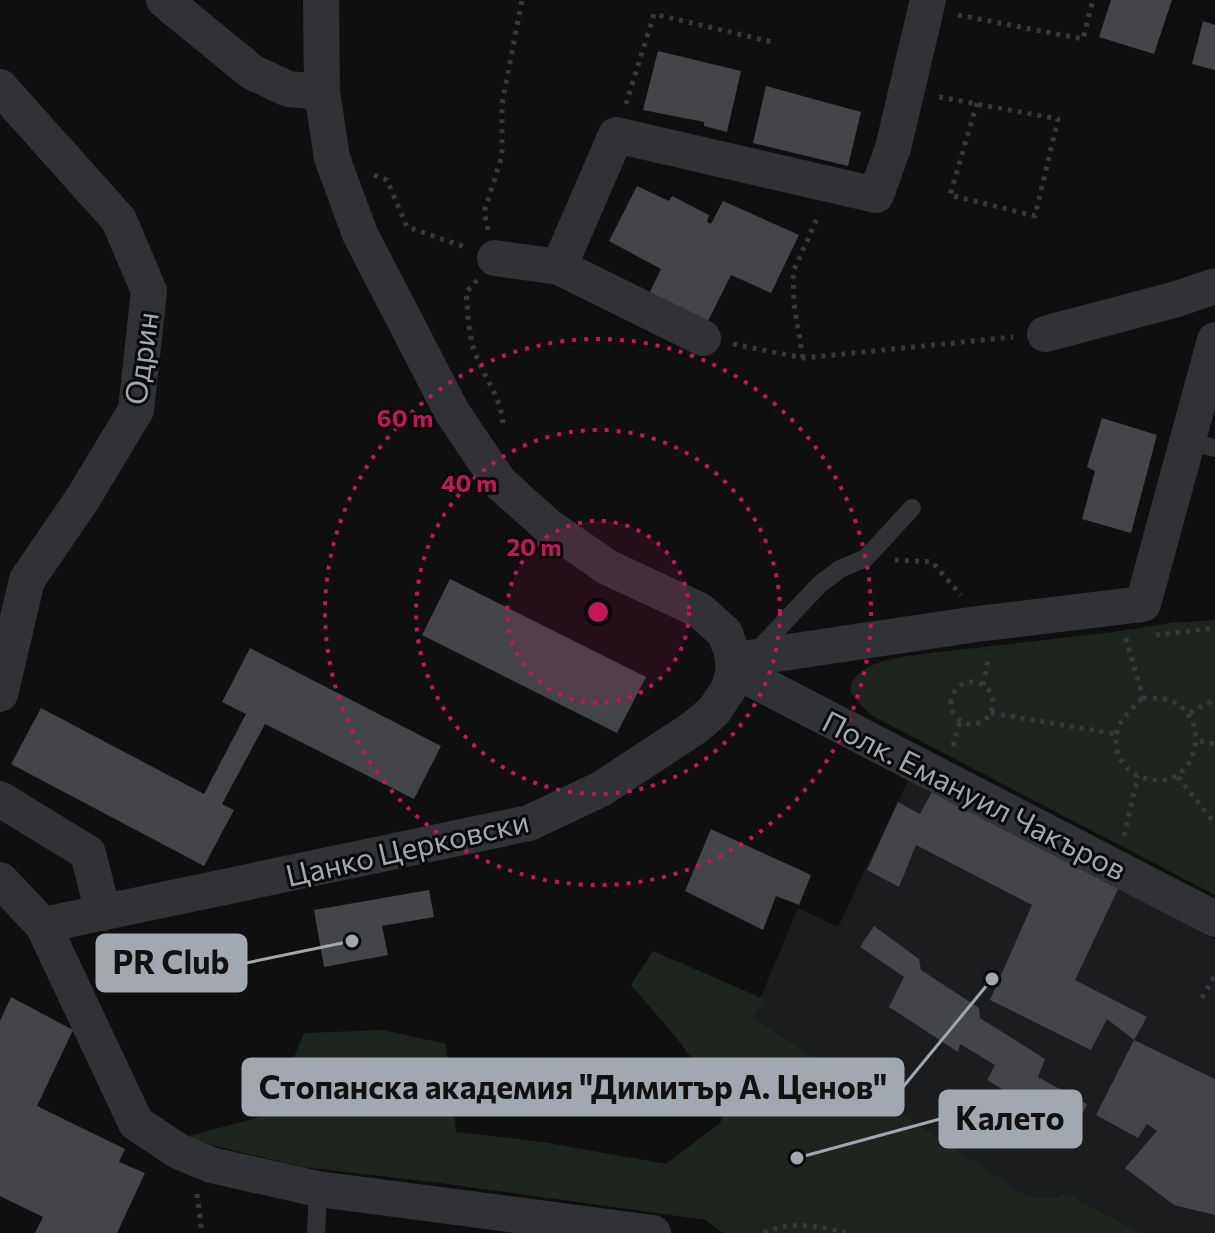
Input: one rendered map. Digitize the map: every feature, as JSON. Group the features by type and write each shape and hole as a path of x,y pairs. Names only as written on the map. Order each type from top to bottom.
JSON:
{"street":[{"path":"164,0 252,72 288,89 322,92"},
{"path":"321,0 322,92 332,158 360,234 452,412 500,483 548,526 607,567 699,610 725,633 732,653 742,664 977,624 1143,604 1202,445 1215,340"},
{"path":"559,267 616,135 876,195 893,148 927,4"},
{"name":"Одрин","path":"0,87 119,220 149,291 136,410 83,498 27,580 0,694"},
{"path":"495,258 559,267 703,338"},
{"path":"1045,334 1215,286"},
{"name":"Цанко Церковски","path":"43,925 529,823 601,789 694,728 714,711 742,664"},
{"name":"Полк. Емануил Чакъров","path":"742,664 1215,919"},
{"path":"0,799 88,853 103,913"},
{"path":"0,880 43,925 136,1123 178,1151 211,1165 318,1189 653,1233"}],"lane":[{"path":"742,664 819,585 840,569 866,558 912,508"},
{"path":"316,1233 318,1189"}],"path":[{"path":"927,4 1083,39 1093,0"},
{"path":"616,135 654,14 772,42"},
{"path":"977,103 1058,119 1035,216 950,195 977,103"},
{"path":"332,158 387,180 407,227 495,258"},
{"path":"803,358 794,304 793,272 831,185"},
{"path":"703,338 803,358 1045,334"},
{"path":"932,562 958,589"},
{"path":"1126,638 1143,698"},
{"path":"983,685 990,653"},
{"path":"964,684 983,685 993,700 991,713 974,724 960,721 952,711 951,698 964,684"},
{"path":"1143,698 1174,701 1190,713 1197,727 1200,741 1194,762 1178,777 1158,782 1138,776 1125,766 1117,751 1116,734 1123,717 1143,698"},
{"path":"1190,713 1215,699"},
{"path":"991,713 1116,734"},
{"path":"1200,741 1215,744"},
{"path":"1122,845 1138,776"},
{"path":"1178,777 1215,824"},
{"path":"1202,998 1215,975"},
{"path":"764,1233 795,1225 847,1233"}],"shaded area":[{"path":"1215,620 1215,895 869,714 851,693 851,683 862,671 875,664 906,656"},
{"path":"909,778 1215,940 1215,1233 1140,1233 1065,1192 1056,1198 1029,1197 752,1018 798,908 838,927"},
{"path":"653,951 764,999 753,1018 1029,1197 1055,1198 1065,1192 1140,1233 723,1233 706,1220 303,1167 182,1138 271,1114 304,1033 383,1030 446,1044 456,1132 543,1142 666,1164 720,1123 727,1106 675,1036 631,985"}],"building":[{"path":"1111,0 1172,0 1154,54 1099,37"},
{"path":"1203,21 1215,25 1215,70 1192,64"},
{"path":"658,51 741,71 727,132 704,126 704,122 643,110"},
{"path":"766,86 861,112 848,166 753,143"},
{"path":"637,186 669,201 672,196 709,215 707,222 711,224 723,201 799,235 771,293 731,275 704,329 646,300 661,269 609,241"},
{"path":"1102,418 1157,435 1131,533 1082,519 1095,471 1087,467"},
{"path":"450,579 646,677 617,733 422,635"},
{"path":"250,648 441,746 414,799 265,724 222,804 234,810 204,866 11,764 41,708 204,794 246,714 222,702"},
{"path":"933,790 1119,887 1075,980 1147,1017 1134,1040 1107,1019 1091,1050 990,1000 1032,905 916,845 899,887 867,870 898,802 920,814"},
{"path":"711,829 811,875 799,905 776,896 763,930 685,891"},
{"path":"429,890 434,917 382,926 388,955 324,967 314,910"},
{"path":"874,926 919,959 921,970 979,1008 980,1018 1045,1059 1038,1077 1087,1104 1068,1146 1000,1109 1008,1093 987,1080 995,1065 960,1044 958,1052 889,1007 904,977 860,947"},
{"path":"11,997 73,1030 37,1106 125,1149 119,1162 145,1173 117,1233 35,1233 43,1217 0,1196 0,1021"},
{"path":"1134,1040 1215,1079 1215,1215 1174,1205 1125,1168 1157,1131 1147,1124 1138,1138 1096,1115"}],"place":[{"name":"PR Club","path":"352,941"},
{"name":"Стопанска академия \"Димитър А. Ценов\"","path":"992,979"},
{"name":"Калето","path":"797,1158"}]}
